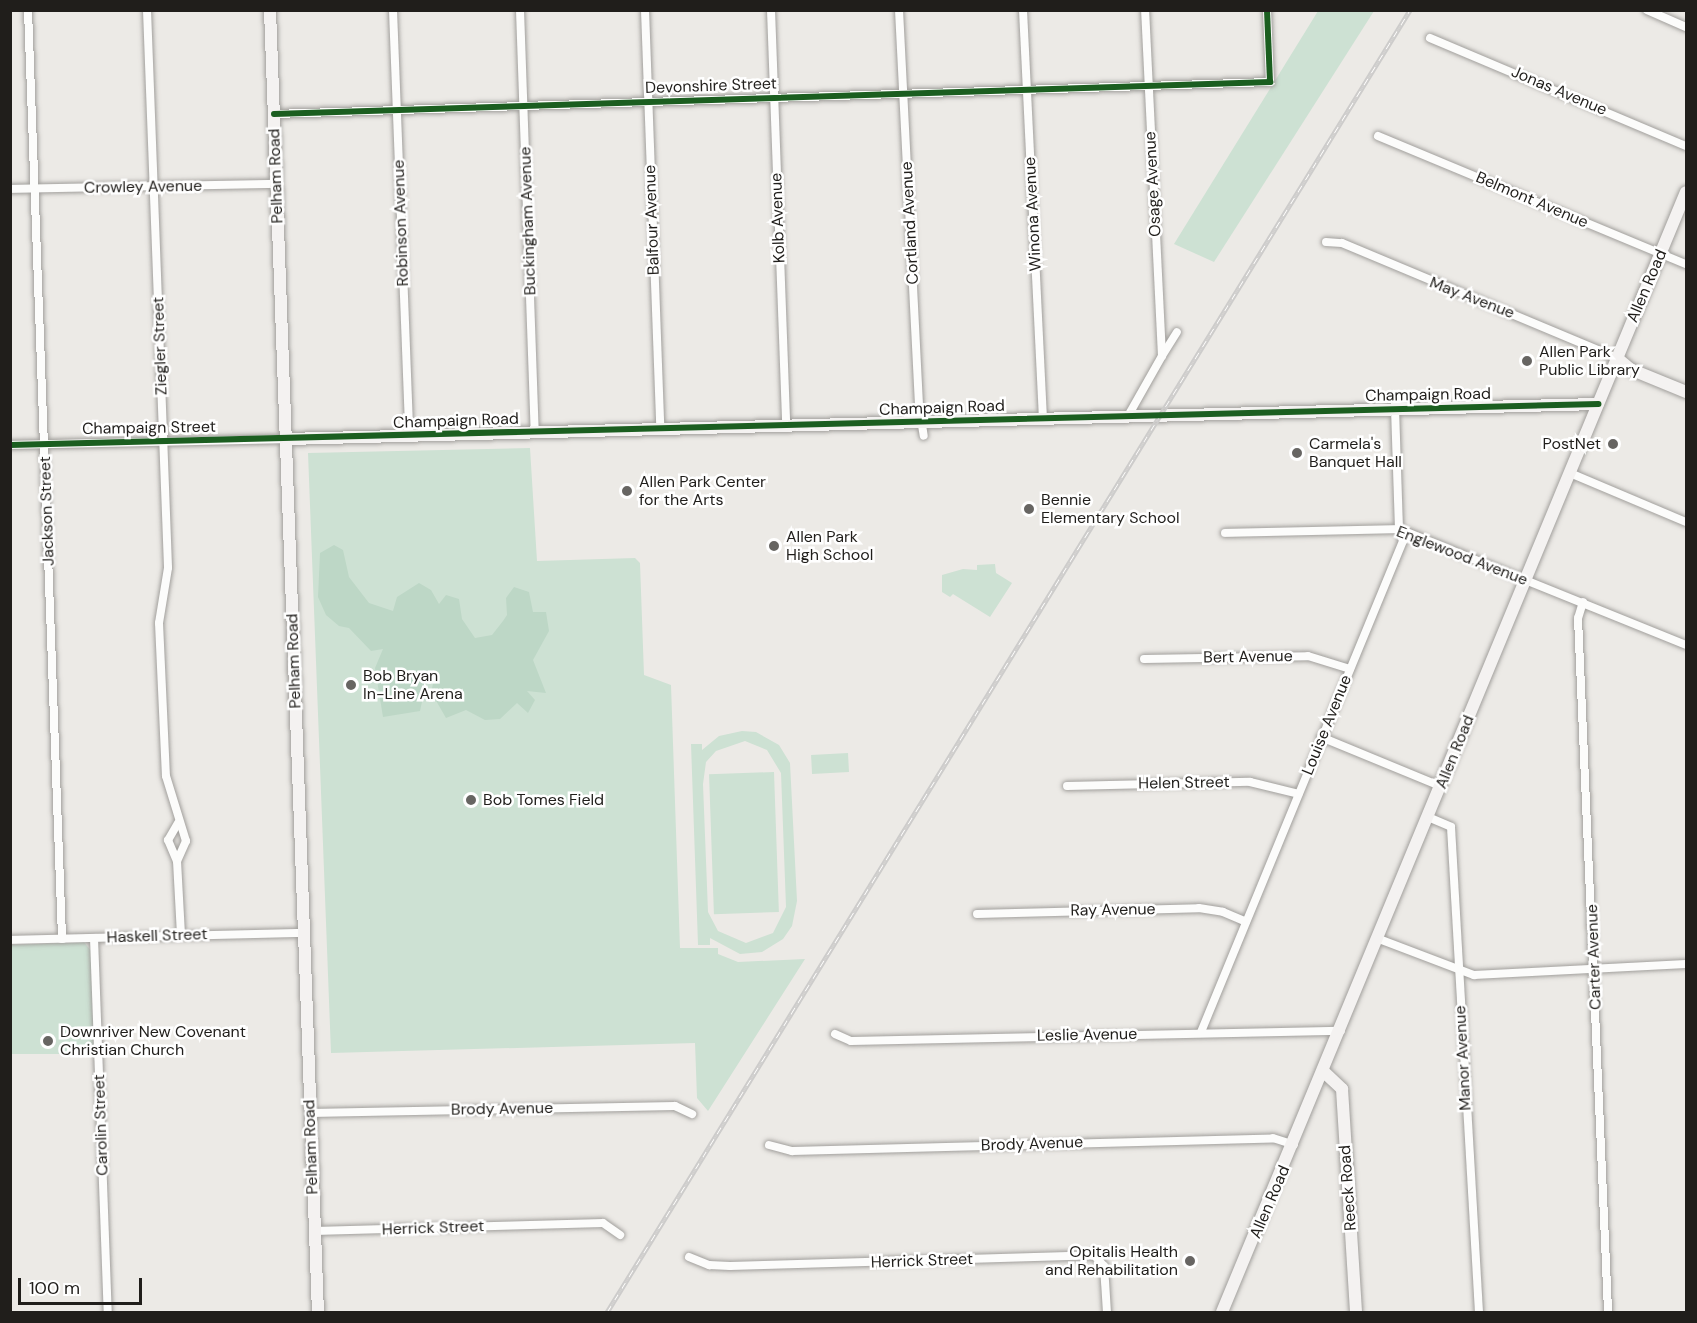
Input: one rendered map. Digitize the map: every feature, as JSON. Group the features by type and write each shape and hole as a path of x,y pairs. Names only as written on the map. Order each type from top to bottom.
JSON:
{"main road":[{"name":"Pelham Road","path":"270,10 318,1312"},
{"name":"Allen Road","path":"1222,1312 1294,1145 1686,192"},
{"path":"1617,358 1630,369 1686,392"},
{"name":"Champaign Road","path":"287,439 1598,404"},
{"name":"Reeck Road","path":"1324,1072 1342,1089 1356,1312"}],"street":[{"name":"Jackson Street","path":"28,10 62,939"},
{"name":"Ziegler Street","path":"147,10 168,568 159,623 166,776 177,823 186,841 177,861"},
{"name":"Robinson Avenue","path":"393,10 409,436"},
{"name":"Buckingham Avenue","path":"520,10 535,432"},
{"name":"Balfour Avenue","path":"645,10 660,429"},
{"name":"Kolb Avenue","path":"771,10 786,425"},
{"name":"Cortland Avenue","path":"899,10 921,422 924,436"},
{"name":"Winona Avenue","path":"1023,10 1043,418"},
{"name":"Osage Avenue","path":"1145,10 1162,357"},
{"name":"Devonshire Street","path":"274,114 1270,82 1267,10"},
{"path":"1647,10 1686,27"},
{"name":"Jonas Avenue","path":"1430,38 1686,146"},
{"name":"Belmont Avenue","path":"1378,136 1686,264"},
{"name":"Crowley Avenue","path":"10,189 276,184"},
{"name":"May Avenue","path":"1326,242 1342,243 1617,358"},
{"path":"1128,416 1177,332"},
{"name":"Louise Avenue","path":"1201,1032 1403,541 1399,529 1395,409"},
{"name":"Champaign Street","path":"10,445 287,439"},
{"path":"1570,473 1686,522"},
{"name":"Englewood Avenue","path":"1225,533 1399,529 1686,645"},
{"name":"Carter Avenue","path":"1583,602 1578,618 1608,1312"},
{"name":"Bert Avenue","path":"1144,659 1308,656 1350,669"},
{"path":"1322,737 1440,786"},
{"name":"Helen Street","path":"1067,786 1250,782 1299,794"},
{"name":"Manor Avenue","path":"1428,817 1451,827 1479,1312"},
{"name":"Ziegler Street","path":"177,823 168,840 177,861 181,935"},
{"name":"Ray Avenue","path":"977,914 1199,908 1246,922"},
{"name":"Haskell Street","path":"10,940 303,933"},
{"name":"Carolin Street","path":"94,938 108,1312"},
{"path":"1379,939 1458,971 1474,975 1686,964"},
{"name":"Leslie Avenue","path":"835,1034 851,1041 1201,1032 1341,1031"},
{"name":"Brody Avenue","path":"310,1113 675,1106 692,1114"},
{"name":"Brody Avenue","path":"769,1145 792,1151 1273,1138 1294,1145"},
{"name":"Herrick Street","path":"314,1231 603,1223 620,1235"},
{"name":"Herrick Street","path":"690,1257 709,1265 730,1266 1094,1256 1104,1268 1107,1312"}],"green space":[{"path":"1318,11 1374,11 1214,262 1174,244"},
{"path":"530,448 537,561 635,558 640,563 644,675 671,685 680,948 718,948 718,954 738,962 805,959 708,1111 697,1098 695,1043 331,1053 308,453"},
{"path":"334,545 343,550 349,577 369,603 393,611 397,597 419,583 431,590 439,604 446,595 459,599 462,619 475,638 492,635 503,621 507,615 506,598 514,587 529,592 533,612 546,612 549,631 533,660 546,693 527,691 535,700 528,713 517,703 500,719 485,720 466,710 446,718 431,692 435,676 428,674 420,711 383,717 375,668 383,649 371,651 349,628 339,626 326,615 318,597 320,553"},
{"path":"995,564 996,573 1012,583 990,617 953,594 950,597 942,592 942,575 963,569 977,570 977,565"},
{"path":"742,731 756,732 779,745 790,763 797,901 792,926 783,939 762,952 740,954 710,938 710,945 698,945 691,744 702,744 702,750 719,736","holes":["745,741 767,750 781,773 786,907 773,933 746,943 718,931 708,912 703,784 706,762 716,751"]},
{"path":"848,753 849,772 812,774 811,755"},
{"path":"774,772 779,912 714,914 709,774"},
{"path":"84,942 91,951 94,1054 11,1054 10,945"}],"railway":[{"path":"607,1312 1410,10"}],"cycle path":[{"path":"274,114 1270,82 1267,10"},
{"path":"10,445 1598,404"}],"place":[{"name":"Allen Park Public Library","path":"1527,361"},
{"name":"PostNet","path":"1613,444"},
{"name":"Carmela's Banquet Hall","path":"1297,453"},
{"name":"Allen Park Center for the Arts","path":"627,491"},
{"name":"Bennie Elementary School","path":"1029,509"},
{"name":"Allen Park High School","path":"774,546"},
{"name":"Bob Bryan In-Line Arena","path":"351,685"},
{"name":"Bob Tomes Field","path":"471,800"},
{"name":"Downriver New Covenant Christian Church","path":"48,1041"},
{"name":"Opitalis Health and Rehabilitation","path":"1190,1261"}]}
